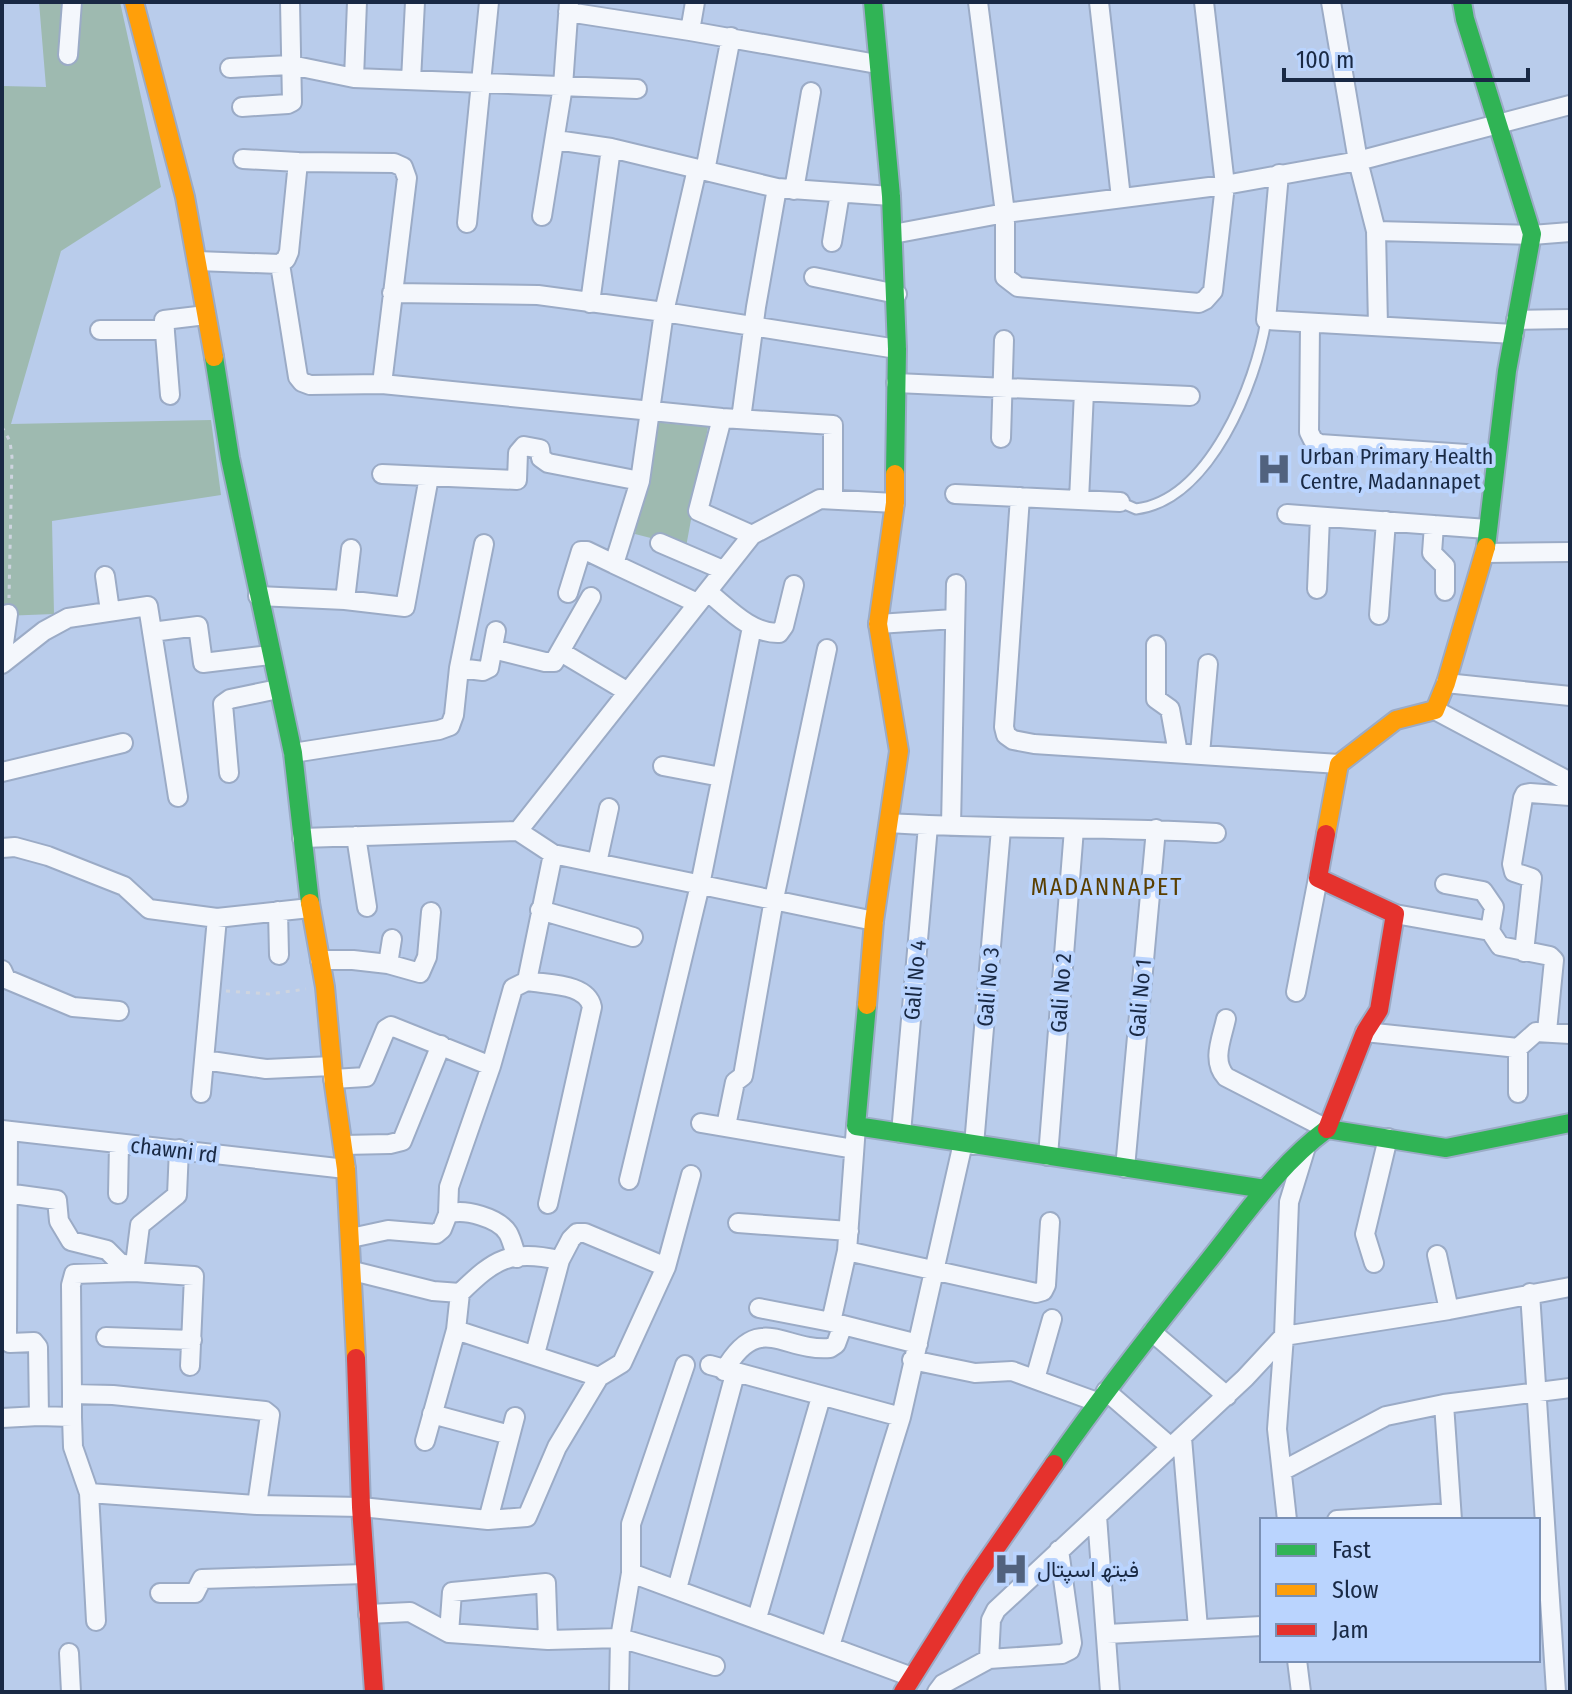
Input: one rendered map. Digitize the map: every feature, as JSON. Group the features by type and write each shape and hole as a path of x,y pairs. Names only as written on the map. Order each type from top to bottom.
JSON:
{"street":[{"path":"68,55 72,2"},
{"path":"134,2 185,197 230,458 293,753 310,908 325,987 346,1169 353,1271 361,1507 374,1692"},
{"path":"242,107 291,103 290,2"},
{"path":"354,78 357,2"},
{"path":"411,80 415,2"},
{"path":"467,223 489,2"},
{"path":"690,31 695,2"},
{"path":"677,1589 723,1370 732,1357 756,1338 770,1337 830,1348 836,1344 849,1231 874,921 899,751 878,624 895,503 897,294 873,2"},
{"path":"978,2 1005,213 1005,277 1018,287 1199,303 1213,291 1225,185 1204,2"},
{"path":"1099,2 1121,198"},
{"path":"1331,2 1358,161 1376,231 1378,326"},
{"path":"1435,710 1485,553 1515,327 1532,235 1462,2"},
{"path":"542,216 563,86 569,7 877,64"},
{"path":"614,564 640,481 664,312 731,37"},
{"path":"230,68 291,65 354,78 637,89"},
{"path":"741,419 754,326 811,92"},
{"path":"893,234 1005,213 1225,185 1358,161 1570,105"},
{"path":"556,140 611,148 786,189 891,196"},
{"path":"590,303 611,148"},
{"path":"243,159 394,163 403,167 407,178 382,384"},
{"path":"298,162 289,252 280,264 298,377 302,382 310,385 382,384 722,418 833,425 833,499"},
{"path":"1279,174 1266,320 1378,326 1515,327 1570,319"},
{"path":"832,242 840,193"},
{"path":"1376,231 1532,235 1570,232"},
{"path":"197,261 280,264"},
{"path":"814,277 897,294"},
{"path":"392,293 538,295 897,349"},
{"path":"170,395 164,320 206,315"},
{"path":"1310,324 1309,432 1313,440 1320,444 1466,454"},
{"path":"100,330 165,330"},
{"path":"1001,438 1004,340"},
{"path":"896,383 1190,396"},
{"path":"1079,500 1084,392"},
{"path":"722,418 698,511 752,535"},
{"path":"382,474 517,480 518,453 524,446 540,449 541,458 548,463 640,481"},
{"path":"258,596 345,600 405,607 429,477"},
{"path":"955,494 1120,502"},
{"path":"1020,497 1004,727 1006,735 1013,740 1034,744 1339,764 1396,720 1435,710 1570,782"},
{"path":"518,831 752,535 820,499 895,503"},
{"path":"1287,514 1487,529"},
{"path":"1317,589 1320,517"},
{"path":"1379,615 1386,521"},
{"path":"1434,525 1432,553 1445,566 1445,591"},
{"path":"660,543 723,570"},
{"path":"293,753 450,726 484,544"},
{"path":"345,600 351,549"},
{"path":"568,593 581,551 587,551 702,597 768,634 779,633 784,626 794,585"},
{"path":"1485,553 1570,552"},
{"path":"105,576 110,611"},
{"path":"951,826 956,584"},
{"path":"459,668 487,670 494,640 551,663 561,652 591,597"},
{"path":"2,661 68,618 148,606 178,797"},
{"path":"2,661 8,614"},
{"path":"878,624 954,619"},
{"path":"152,632 198,626 203,663 270,655"},
{"path":"629,1180 700,885 752,627"},
{"path":"1156,645 1156,699 1170,709 1178,753"},
{"path":"726,1126 735,1082 743,1076 774,899 827,649"},
{"path":"561,652 628,692"},
{"path":"1200,754 1208,664"},
{"path":"1446,683 1570,696"},
{"path":"229,773 223,704 230,699 278,689"},
{"path":"2,772 123,743"},
{"path":"1296,992 1339,764"},
{"path":"663,766 721,777"},
{"path":"1524,952 1532,878 1514,872 1512,864 1523,798 1530,793 1570,796"},
{"path":"597,863 609,808"},
{"path":"889,823 1001,829 1156,829 1216,833"},
{"name":"Gali No 4","path":"901,1133 928,826"},
{"name":"Gali No 3","path":"830,1646 901,1417 968,1144 1001,829"},
{"name":"Gali No 2","path":"1048,1156 1074,829"},
{"name":"Gali No 1","path":"1125,1168 1156,829"},
{"path":"302,838 518,831 553,854 874,921"},
{"path":"356,836 367,907"},
{"path":"2,848 15,847 48,856 124,886 149,909 217,918 310,908"},
{"path":"527,981 553,854"},
{"path":"1318,878 1395,914 1490,931"},
{"path":"1445,884 1479,890 1494,907 1529,912"},
{"path":"1494,907 1490,931 1500,946 1552,958 1562,976 1547,1031"},
{"path":"540,910 633,937"},
{"path":"278,911 279,955"},
{"path":"320,960 353,960 388,964 417,972 423,970 431,912"},
{"path":"631,1573 830,1646 908,1684 973,1581 1102,1396 1265,1189 1308,1143 1327,1129 1365,1032 1379,1010 1395,914"},
{"path":"201,1093 217,918"},
{"path":"388,964 392,939"},
{"path":"2,970 6,979 73,1007 119,1011"},
{"path":"351,1238 388,1230 436,1234 442,1229 448,1214 449,1187 491,1066 513,988 527,981 580,990 590,1000 592,1007 548,1204"},
{"path":"1226,1019 1218,1057 1218,1066 1226,1077 1327,1129 1446,1148 1570,1123"},
{"path":"204,1060 266,1069 366,1077 386,1029 391,1026 491,1066"},
{"path":"1365,1032 1518,1048 1536,1032 1570,1034"},
{"path":"343,1145 402,1141 441,1045"},
{"path":"1518,1048 1518,1093"},
{"path":"701,1123 854,1149"},
{"path":"856,1126 1265,1189"},
{"path":"5,1131 7,1338 10,1343 34,1342 38,1347 39,1416"},
{"name":"chawni rd","path":"5,1131 346,1169"},
{"path":"1374,1263 1365,1234 1388,1138"},
{"path":"1287,1518 1277,1429 1289,1202 1308,1143"},
{"path":"118,1194 119,1144"},
{"path":"134,1269 140,1225 177,1195 179,1149"},
{"path":"89,1493 257,1505 361,1507 488,1520 527,1517 557,1447 599,1377 622,1363 666,1267 691,1175"},
{"path":"6,1193 57,1200 59,1221 71,1241 107,1250 120,1263 134,1269"},
{"path":"448,1214 455,1211 499,1223 508,1232 517,1258"},
{"path":"847,1251 936,1269 1033,1294 1046,1285 1050,1222"},
{"path":"738,1223 849,1231"},
{"path":"535,1354 560,1260 573,1236 581,1233 666,1267"},
{"path":"1437,1255 1449,1310"},
{"path":"425,1441 456,1330 460,1293 494,1263 544,1256 560,1260"},
{"path":"96,1621 89,1493 70,1436 71,1285 74,1274 134,1269 194,1276 190,1366"},
{"path":"353,1271 433,1291 460,1293"},
{"path":"989,1659 991,1620 996,1610 1227,1396 1284,1336 1570,1287"},
{"path":"1530,1293 1556,1692"},
{"path":"759,1308 837,1323 975,1373 1012,1371 1102,1396 1177,1443"},
{"path":"1035,1379 1052,1319"},
{"path":"456,1330 599,1377"},
{"path":"1152,1332 1227,1396"},
{"path":"106,1337 192,1340"},
{"path":"619,1692 620,1638 631,1573 631,1524 685,1365"},
{"path":"723,1370 901,1417"},
{"path":"1282,1471 1386,1416 1444,1404 1570,1388"},
{"path":"72,1394 113,1395 268,1412 257,1505"},
{"path":"757,1618 821,1397"},
{"path":"1394,1518 1451,1516 1444,1404"},
{"path":"432,1414 513,1426 488,1520"},
{"path":"2,1418 72,1417"},
{"path":"1177,1443 1198,1628"},
{"path":"1097,1516 1110,1692"},
{"path":"937,1692 943,1684 989,1659 1062,1654 1070,1650 1072,1643 1059,1550"},
{"path":"160,1593 195,1593 202,1579 365,1574"},
{"path":"449,1633 452,1592 546,1583 548,1640"},
{"path":"368,1614 410,1612 449,1633 548,1640 620,1638 715,1666"},
{"path":"1107,1634 1260,1626"},
{"path":"69,1653 71,1692"},
{"path":"1297,1662 1301,1692"}],"lane":[{"path":"1120,502 1136,509 1163,501 1187,485 1211,457 1237,415 1266,320"}],"path":[{"path":"2,427 10,441 12,457 8,614"},
{"path":"211,990 269,994 325,987"}],"green space":[{"path":"39,2 120,2 161,187 61,251 11,424 211,420 221,495 52,521 54,614 2,616 2,86 46,87"},
{"path":"652,422 708,427 686,547 635,534"}],"traffic: fast":[{"path":"873,2 891,196 897,349 895,474"},
{"path":"1462,2 1532,234 1507,371 1486,547"},
{"path":"214,357 230,458 293,753 310,903"},
{"path":"867,1005 856,1126 1265,1189"},
{"path":"1054,1464 1128,1363 1262,1193 1309,1143 1327,1129 1446,1148 1570,1123"}],"traffic: slow":[{"path":"134,2 185,197 214,357"},
{"path":"867,1005 874,921 899,751 878,624 895,503 895,474"},
{"path":"1326,834 1339,764 1396,720 1435,710 1446,683 1486,547"},
{"path":"310,903 325,987 346,1169 356,1358"}],"traffic: jam":[{"path":"1326,834 1318,878 1395,914 1379,1010 1365,1032 1327,1129"},
{"path":"356,1358 361,1507 374,1692"},
{"path":"903,1692 973,1581 1054,1464"}],"place":[{"name":"Urban Primary Health Centre, Madannapet","path":"1274,469"},
{"name":"فیتھ اسپتال","path":"1011,1569"}],"district":[{"name":"MADANNAPET","path":"1107,887"}]}
